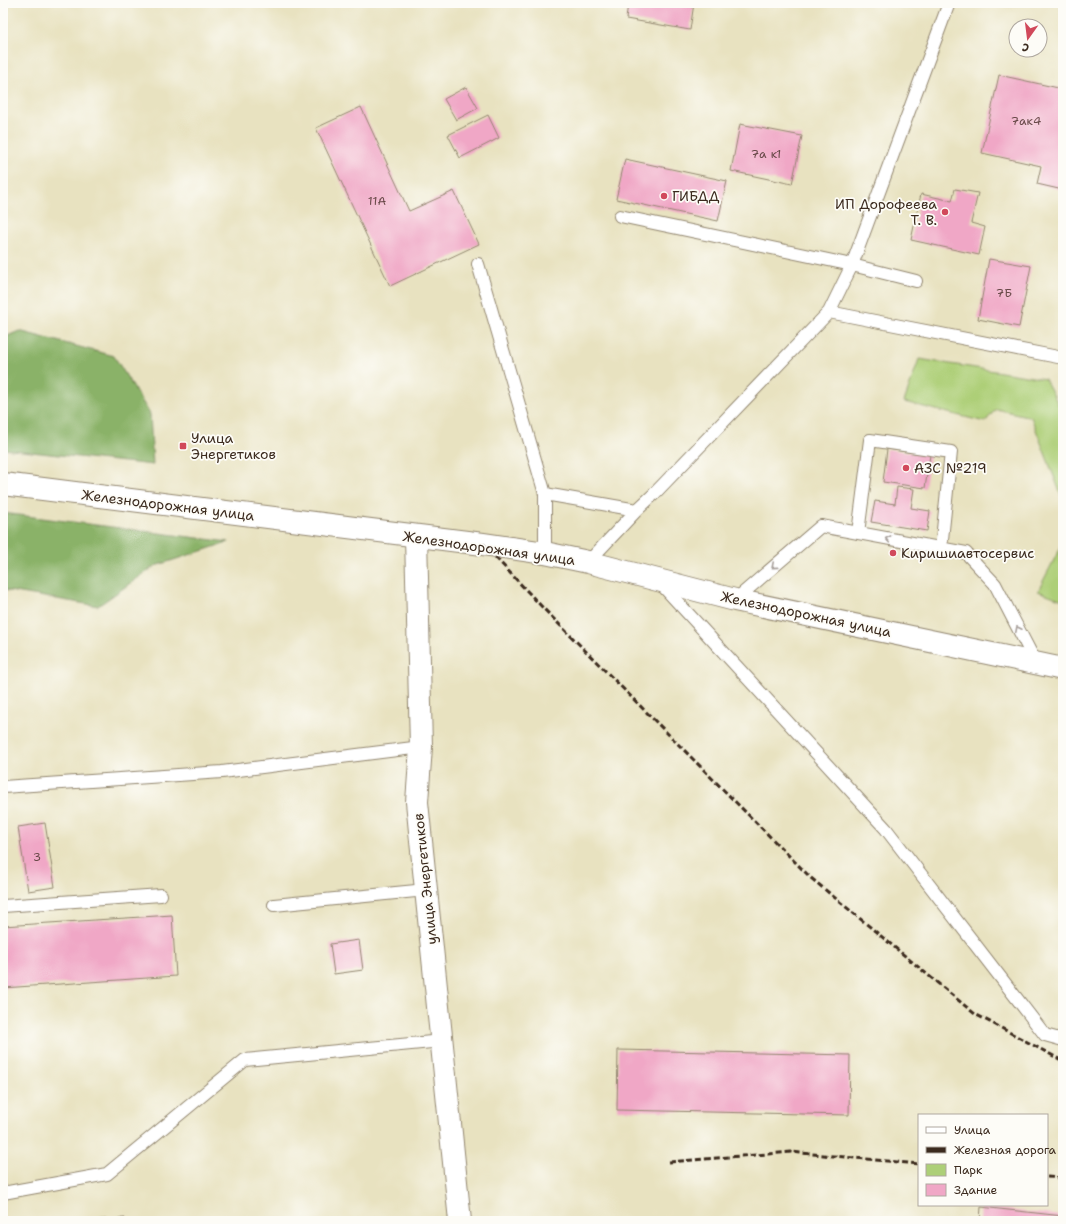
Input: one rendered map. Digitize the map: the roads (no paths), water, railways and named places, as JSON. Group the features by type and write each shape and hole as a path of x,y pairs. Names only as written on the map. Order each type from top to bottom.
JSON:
{"street":[{"name":"Железнодорожная улица","path":"3,484 545,553 588,562 736,600 1063,669"},
{"name":"улица Энергетиков","path":"416,536 421,747 417,802 460,1221"}],"lane":[{"path":"588,562 829,312 852,265 949,3"},
{"path":"620,216 852,265 916,281"},
{"path":"478,264 545,494 545,553"},
{"path":"829,312 1063,358"},
{"path":"858,533 870,440 951,452 940,549"},
{"path":"545,494 637,510"},
{"path":"736,600 821,526 966,553 995,584 1036,663"},
{"path":"656,579 886,829 1045,1035 1063,1040"},
{"path":"3,787 222,772 421,747"},
{"path":"274,905 426,890"},
{"path":"3,906 161,895"},
{"path":"3,1193 107,1174 245,1060 442,1042"}],"railway":[{"path":"483,544 543,608 811,878 975,1014 1063,1061"},
{"path":"669,1162 791,1152 918,1164"},
{"path":"1048,1177 1063,1178"}],"place":[{"name":"ГИБДД","path":"664,196"},
{"name":"ИП Дорофеева Т. В.","path":"945,212"},
{"name":"Улица Энергетиков","path":"183,446"},
{"name":"АЗС №219","path":"906,468"},
{"name":"Киришиавтосервис","path":"893,553"}]}
